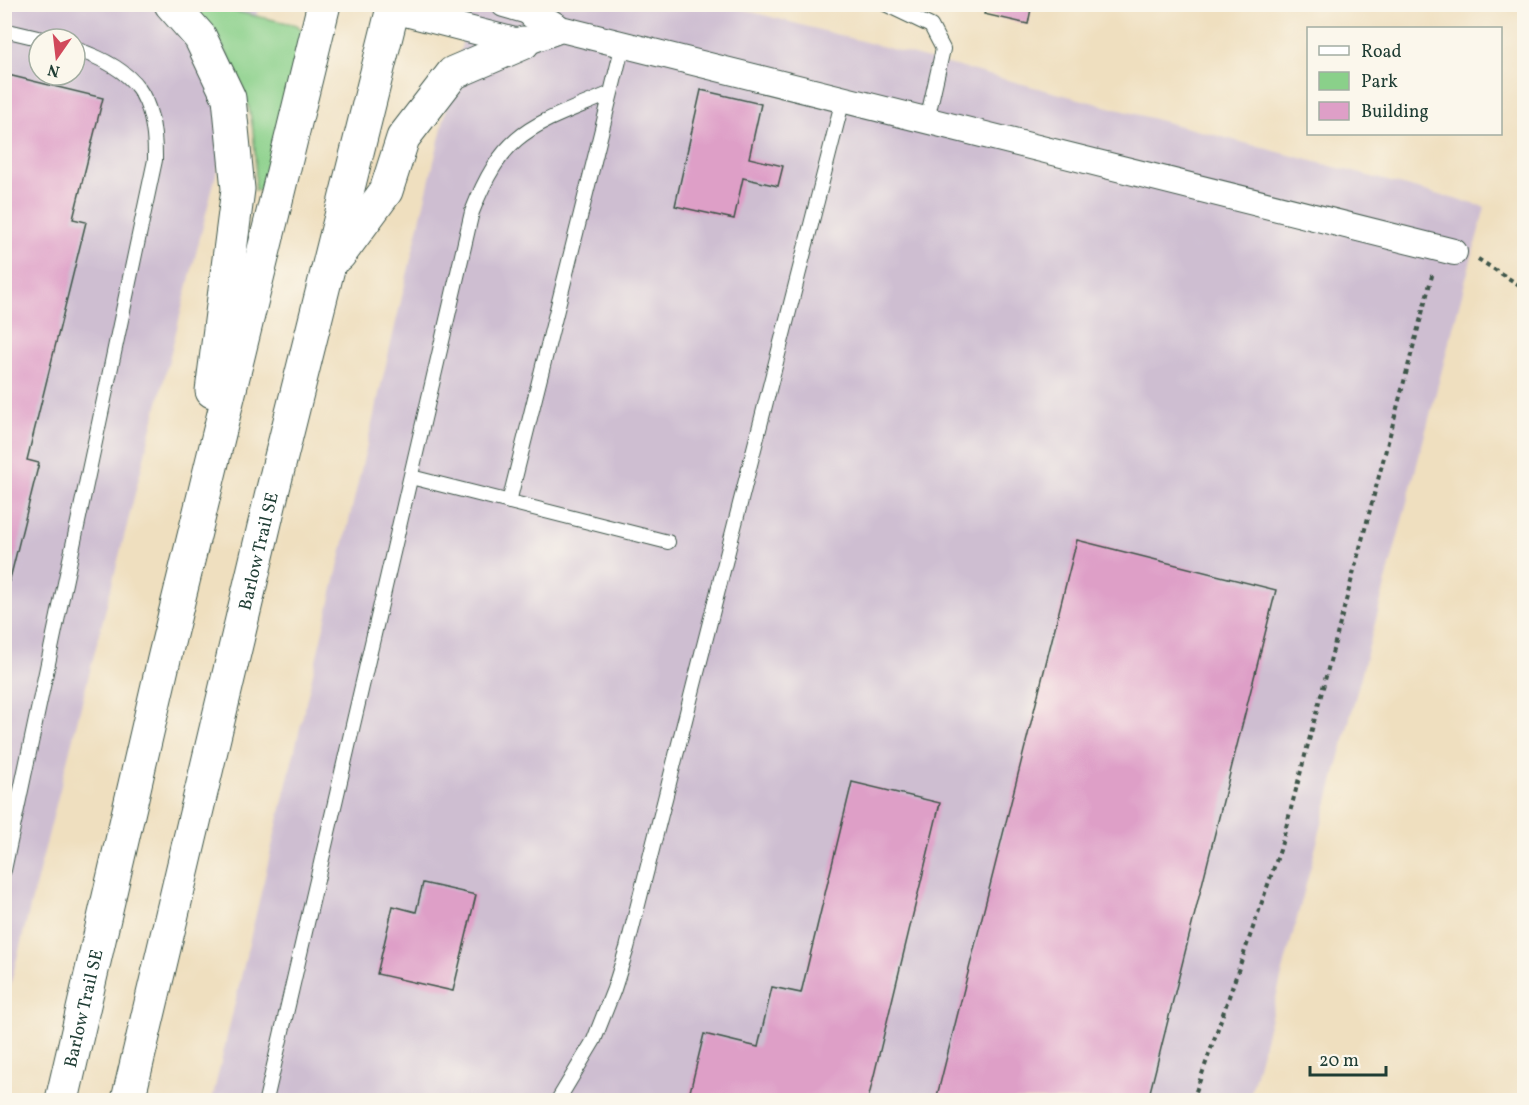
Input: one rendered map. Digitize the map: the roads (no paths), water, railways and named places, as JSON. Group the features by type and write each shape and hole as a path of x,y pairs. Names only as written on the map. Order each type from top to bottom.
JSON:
{"main road":[{"path":"171,4 200,37 229,98 238,189 189,562"},
{"name":"Barlow Trail SE","path":"62,1101 93,958 324,4"},
{"name":"Barlow Trail SE","path":"128,1101 272,493 394,8"},
{"path":"329,268 386,191 403,138 453,73 523,43"},
{"path":"147,1101 159,1031 163,953"}],"street":[{"path":"504,4 623,44 1447,250"},
{"path":"394,8 523,43 541,16"}],"lane":[{"path":"885,4 932,26 943,49 927,120"},
{"path":"4,30 27,35"},
{"path":"509,502 623,44"},
{"path":"4,870 155,160 155,130 136,81 114,66 87,54"},
{"path":"266,1101 465,240 483,183 495,162 513,142 534,127 559,113 611,93"},
{"path":"558,1101 594,1040 627,948 843,99"},
{"path":"411,477 668,542"}]}
